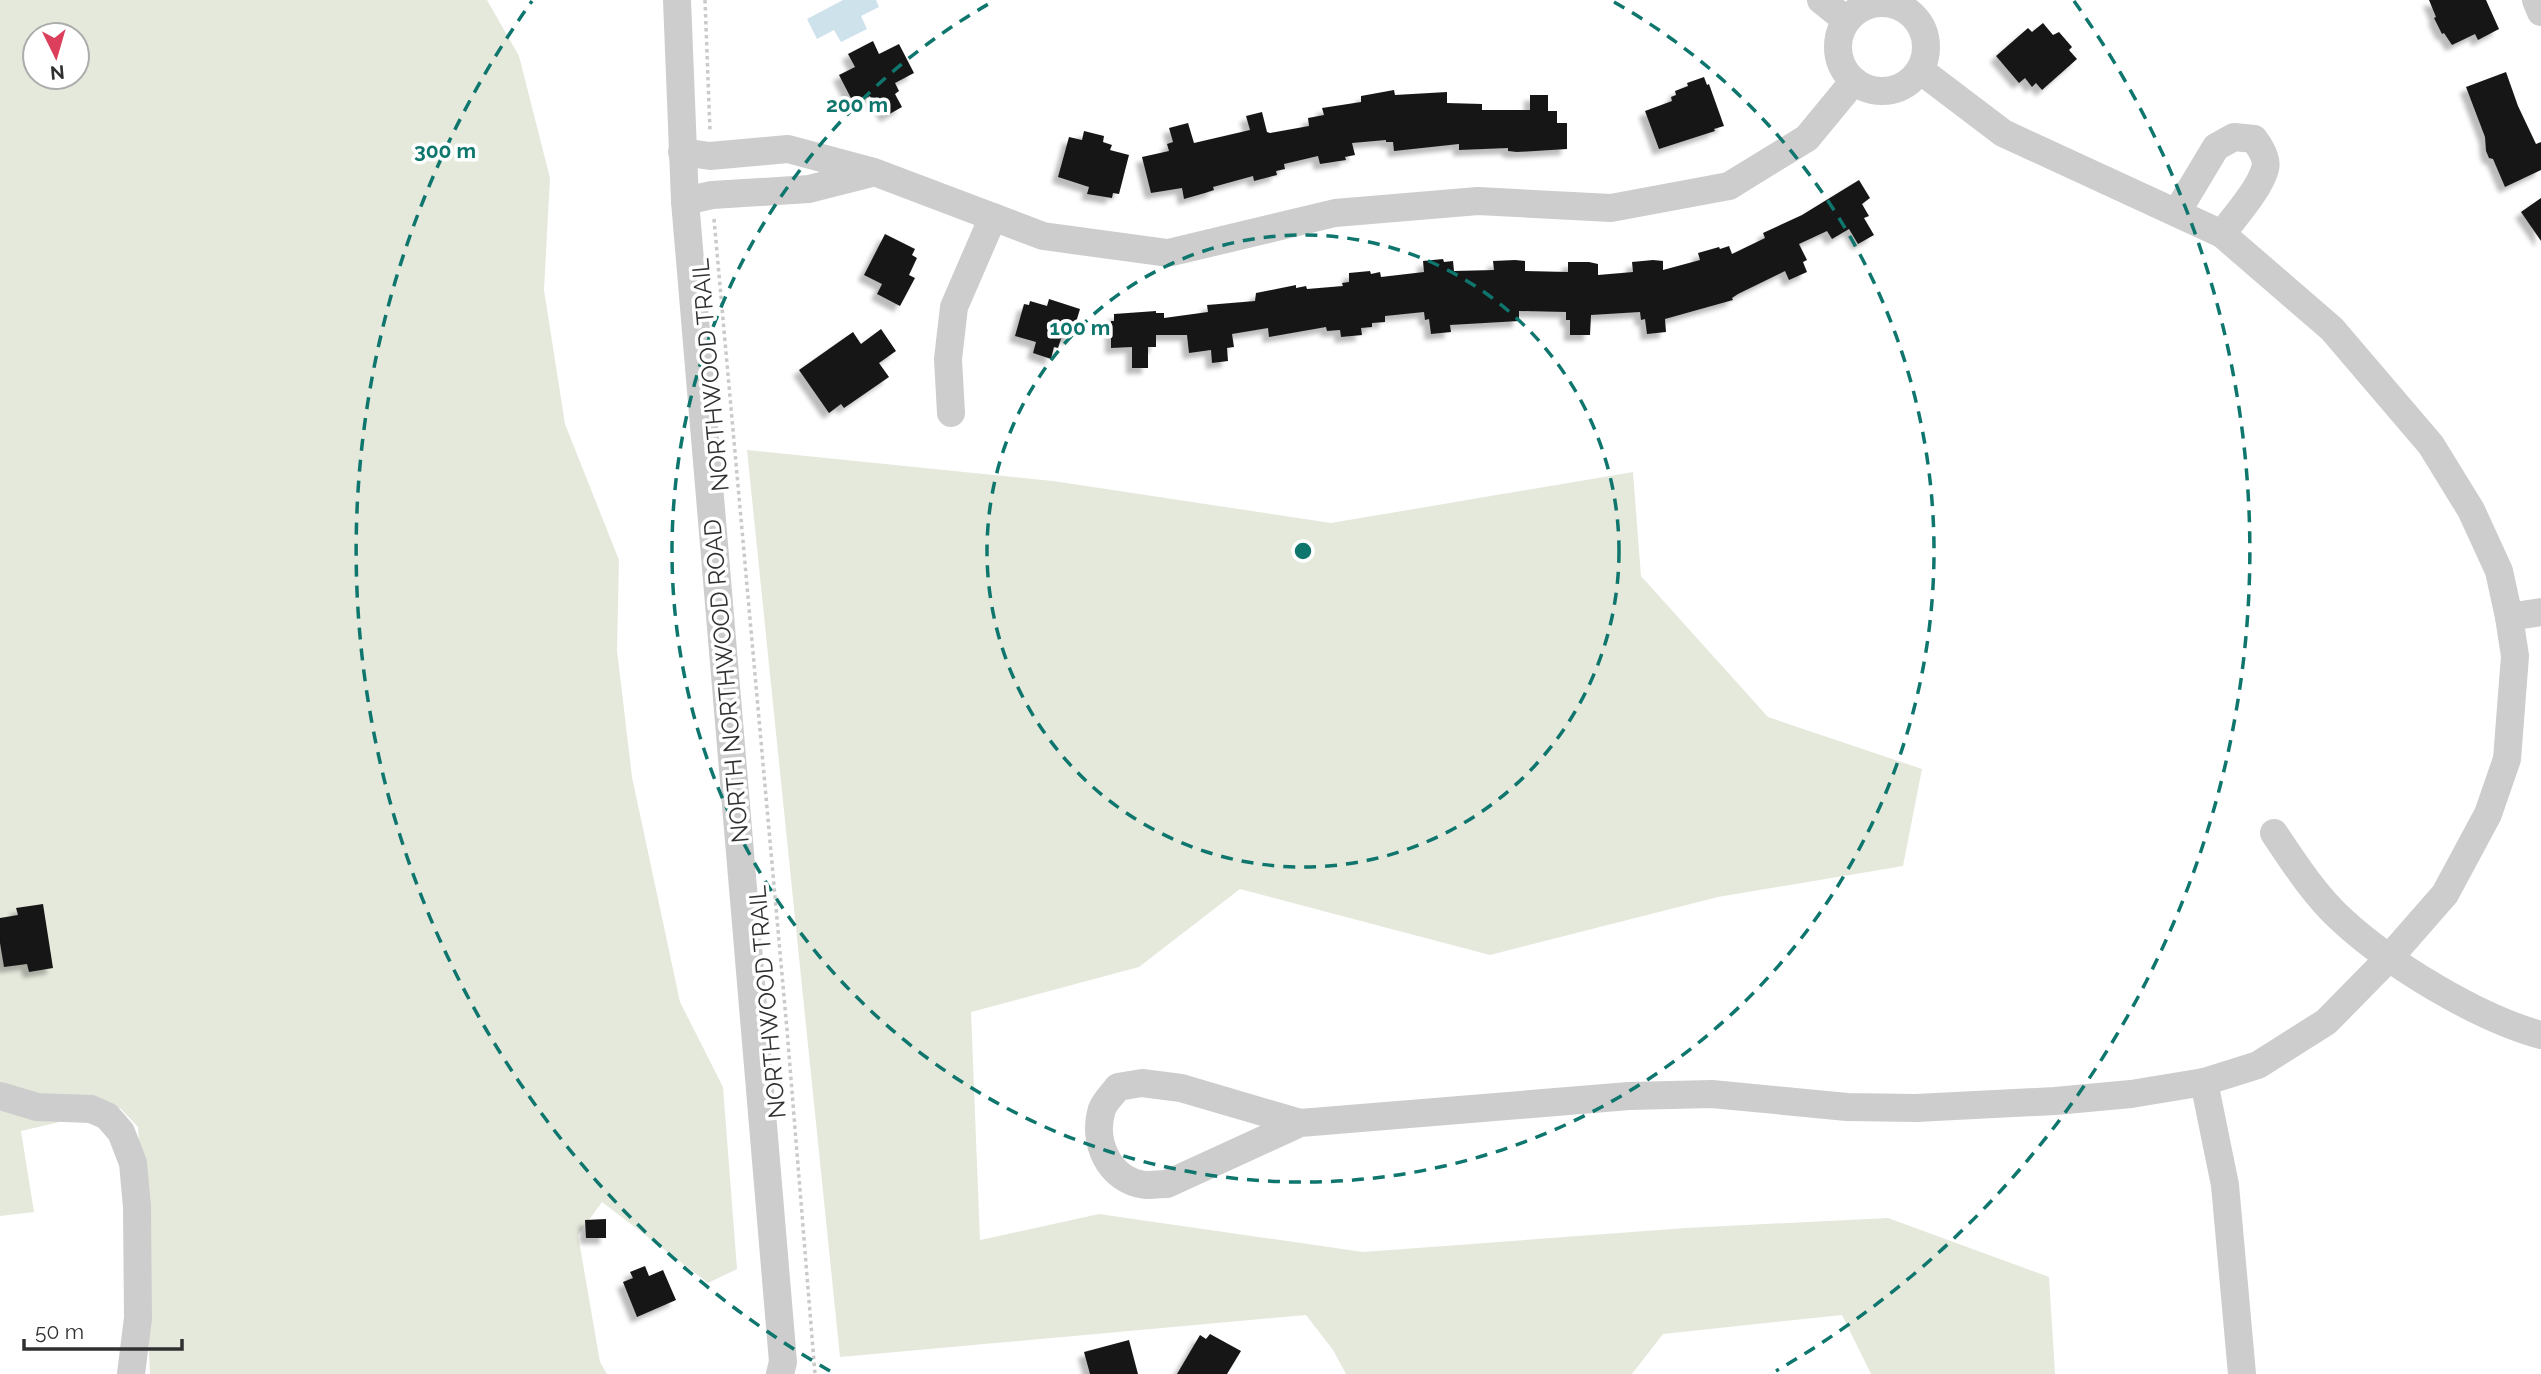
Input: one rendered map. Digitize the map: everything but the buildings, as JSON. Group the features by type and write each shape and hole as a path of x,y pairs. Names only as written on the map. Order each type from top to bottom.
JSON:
{"street":[{"name":"NORTH NORTHWOOD ROAD","path":"677,0 682,152 698,198 784,1370"},
{"path":"1821,0 1846,20"},
{"path":"2536,0 2541,12"},
{"path":"1874,3 1917,7 1926,41 1926,56 1920,70 1910,81 1897,89 1882,91 1867,88 1854,81 1839,57 1838,43 1846,20 1861,8 1874,3"},
{"path":"1300,1124 1181,1088 1142,1083 1118,1087 1103,1107 1099,1129 1101,1151 1118,1174 1143,1185 1167,1184 1300,1124 1629,1096 1712,1094 1847,1107 1916,1108 2068,1100 2131,1094 2204,1082 2258,1065 2326,1022 2389,958 2445,894 2488,814 2507,759 2515,656 2510,617 2499,571 2471,510 2431,445 2332,330 2222,234 2003,133 1920,70"},
{"path":"682,152 710,156 788,149 874,172 1043,236 1168,253 1335,213 1478,201 1611,208 1729,186 1807,138 1854,81"},
{"path":"2177,212 2217,147 2234,136 2254,139 2263,152 2266,167 2251,194 2222,234"},
{"path":"698,198 808,189 874,172"},
{"path":"951,413 948,359 954,306 993,217"},
{"path":"2510,617 2541,612"},
{"path":"2274,833 2295,866 2342,920 2389,958 2476,1011 2541,1035"},
{"path":"2204,1082 2225,1185 2242,1374"},
{"path":"0,1096 37,1107 91,1109 107,1116 121,1132 133,1163 137,1207 138,1318 131,1374"}],"path":[{"path":"705,0 710,156"},
{"name":"NORTHWOOD TRAIL","path":"698,198 788,1044 814,1374"}],"shaded area":[{"path":"0,0 487,0 519,56 550,178 544,290 565,424 619,560 617,650 632,777 680,1002 723,1087 737,1269 708,1283 602,1202 578,1235 600,1362 607,1374 150,1374 138,1127 120,1108 21,1131 34,1212 0,1216"},
{"path":"747,450 1053,481 1331,523 1633,472 1641,576 1768,717 1922,769 1903,866 1718,897 1490,955 1240,889 1139,967 971,1012 980,1240 1099,1214 1363,1252 1686,1228 1888,1218 2049,1277 2055,1374 1871,1374 1842,1315 1663,1334 1632,1374 1346,1374 1333,1350 1306,1315 840,1357"}],"water":[{"path":"843,0 876,0 879,7 861,16 867,29 841,42 834,30 817,39 807,19"}]}
